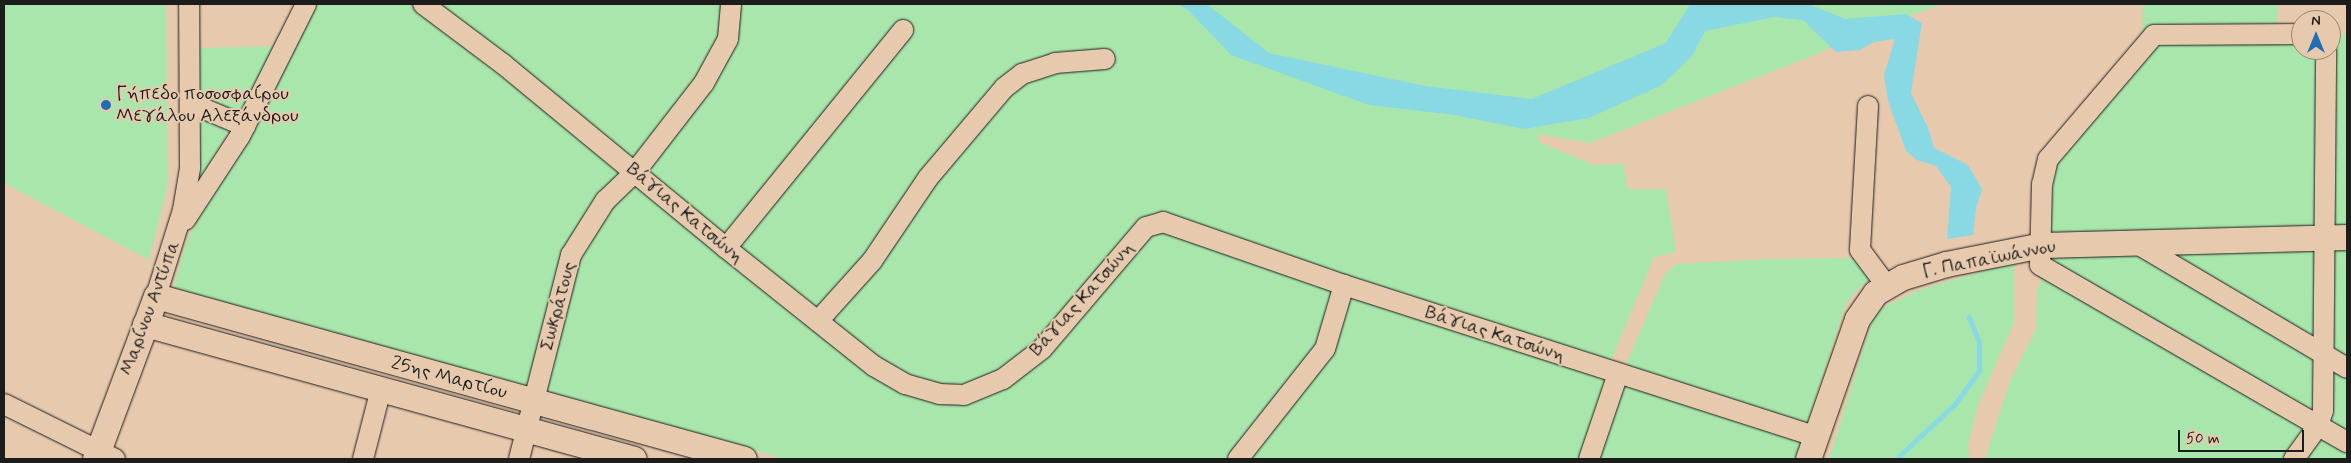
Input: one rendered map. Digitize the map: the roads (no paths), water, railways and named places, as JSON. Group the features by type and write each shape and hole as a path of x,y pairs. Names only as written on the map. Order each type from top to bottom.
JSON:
{"street":[{"name":"Μαρίνου Αντύπα","path":"103,456 145,324 178,230 187,193 191,153 189,4"},
{"path":"178,230 220,168 245,126 306,4"},
{"name":"Βάγιας Κατσώνη","path":"423,4 503,64 726,248 874,366 897,380 939,394 964,395 1003,379 1042,349 1137,236 1152,224 1163,222 1344,285 1618,374 1811,448"},
{"name":"Σωκράτους","path":"519,459 570,255 605,201 635,172 693,98 715,64 728,39 731,4"},
{"path":"726,248 903,30"},
{"path":"2291,34 2154,35 2048,158 2042,184 2042,245 2040,265 2347,442"},
{"path":"818,321 872,261 928,178 1004,88 1022,74 1055,63 1105,59"},
{"path":"2294,459 2318,426 2323,411 2323,355 2336,237 2327,60"},
{"path":"190,103 245,126"},
{"path":"1868,106 1860,250 1886,285"},
{"name":"Γ. Παπαϊωάννου","path":"1811,448 1857,318 1868,301 1886,285 1946,264 2042,245 2336,237"},
{"path":"2134,242 2347,368"},
{"path":"1238,459 1325,349 1344,285"},
{"name":"25ης Μαρτίου","path":"156,296 744,459"},
{"name":"25ης Μαρτίου","path":"145,324 634,459"},
{"path":"1589,459 1618,374"},
{"path":"363,459 381,389"},
{"path":"4,404 103,456"}],"water":[{"path":"1177,4 1207,4 1269,53 1425,86 1532,99 1666,43 1690,4 1809,4 1845,19 1906,14 1922,23 1911,93 1929,130 1934,148 1968,165 1982,189 1976,209 1973,235 1947,239 1951,187 1936,166 1917,160 1906,151 1888,101 1884,75 1895,39 1874,42 1860,50 1836,52 1803,20 1774,17 1705,31 1692,56 1662,85 1589,118 1524,129 1455,115 1369,105 1231,55 1188,10"}],"waterway":[{"path":"1899,459 1899,456 1955,404 1979,371 1979,342 1969,317"}],"place":[{"name":"Γήπεδο ποσοσφαίρου Μεγάλου Αλεξάνδρου","path":"106,105"}]}
